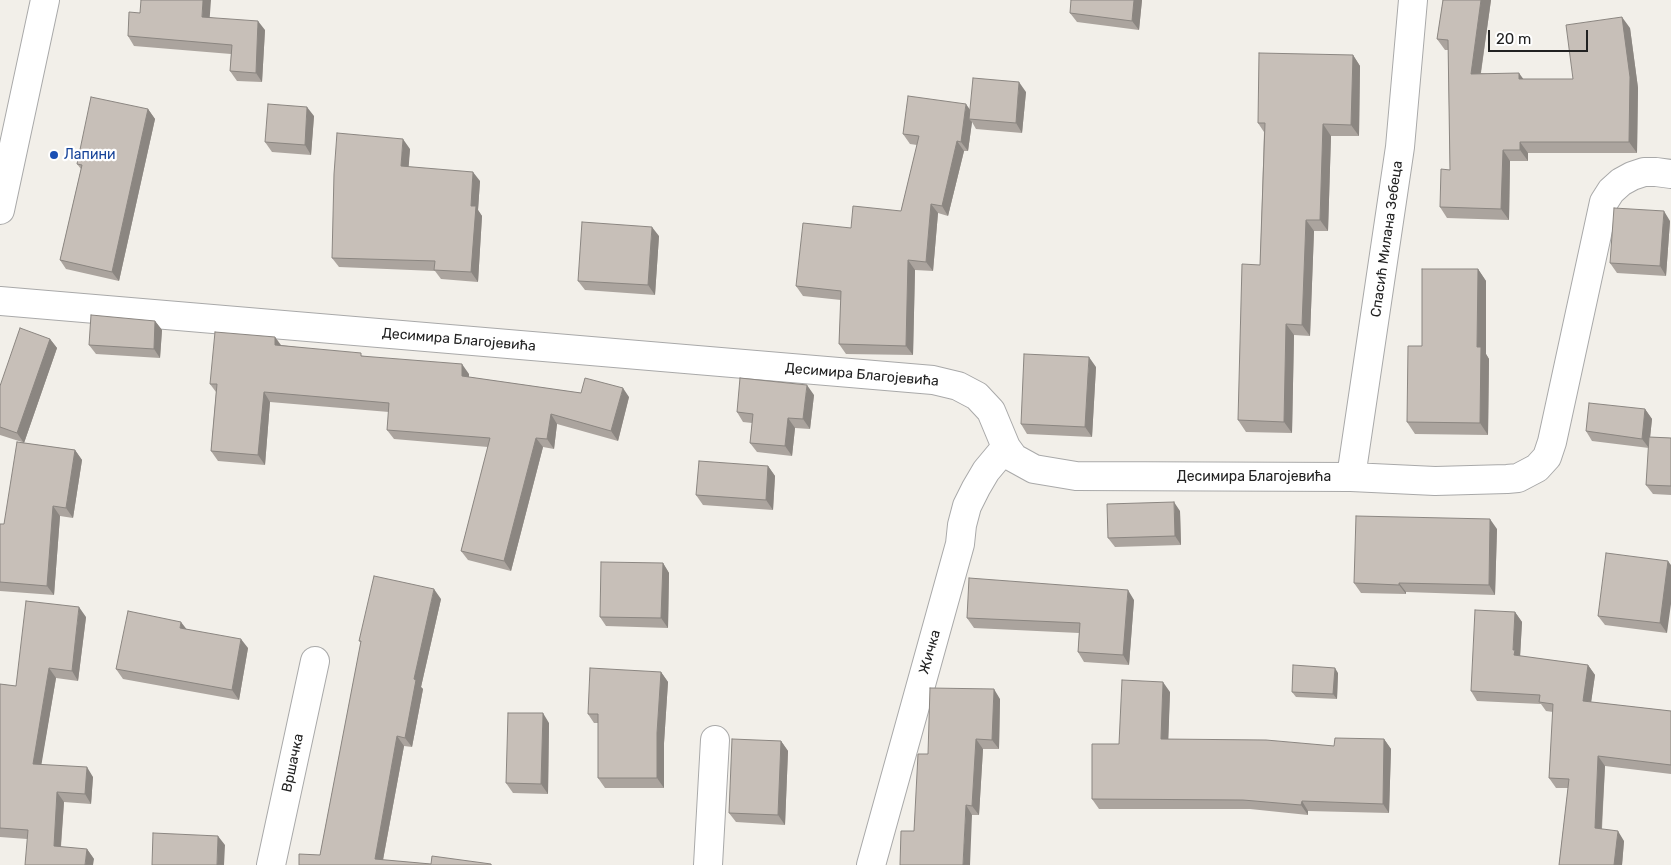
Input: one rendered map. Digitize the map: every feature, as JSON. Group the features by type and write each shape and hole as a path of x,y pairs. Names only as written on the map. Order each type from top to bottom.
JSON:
{"street":[{"path":"0,210 45,0"},
{"name":"Спасић Милана Зебеца","path":"1351,477 1400,147 1413,0"},
{"name":"Десимира Благојевића","path":"0,302 933,380 958,386 977,396 991,411 1006,447 1014,458 1034,468 1076,476 1351,477 1435,481 1507,479 1518,478 1537,468 1547,456 1552,442 1604,202 1611,191 1621,182 1632,176 1644,172 1671,174"},
{"name":"Жичка","path":"871,865 960,544 962,525 968,506 986,471 1006,447"},
{"name":"Вршачка","path":"271,865 315,661"},
{"path":"708,865 715,740"}],"building":[{"path":"141,0 203,0 202,17 258,21 256,73 230,71 232,45 128,36 129,12 140,13"},
{"path":"1071,0 1134,0 1132,21 1070,13"},
{"path":"1443,0 1481,0 1471,74 1519,73 1519,79 1573,79 1566,25 1622,17 1630,77 1629,142 1520,142 1520,150 1503,150 1501,209 1440,207 1441,169 1450,170 1448,40 1437,39"},
{"path":"1259,53 1353,55 1351,125 1323,124 1320,220 1306,220 1302,325 1286,324 1284,422 1238,420 1242,264 1260,265 1265,123 1258,123"},
{"path":"973,78 1019,82 1016,123 969,119"},
{"path":"908,96 966,104 961,142 957,141 942,206 931,204 926,262 908,260 906,346 839,344 841,291 796,286 803,223 851,228 853,206 901,211 919,136 903,134"},
{"path":"91,97 148,109 112,272 60,260 82,165 77,164"},
{"path":"268,104 307,107 305,145 265,142"},
{"path":"337,133 403,139 401,166 473,172 471,206 476,206 471,272 434,270 435,261 332,258"},
{"path":"1614,208 1664,211 1660,266 1610,263"},
{"path":"582,222 652,227 648,285 578,281"},
{"path":"1422,269 1478,269 1477,347 1481,347 1480,423 1407,422 1408,346 1422,346"},
{"path":"91,315 155,321 154,349 89,345"},
{"path":"20,328 50,339 17,433 0,427 0,386"},
{"path":"215,332 275,337 275,345 361,353 361,356 462,364 462,376 581,393 585,378 623,388 611,431 551,414 547,439 536,438 504,561 461,551 490,438 387,430 389,403 264,392 258,455 211,451 217,384 210,384"},
{"path":"1024,354 1089,357 1085,427 1021,424"},
{"path":"740,378 807,385 803,419 788,418 785,446 750,443 753,414 737,412"},
{"path":"1589,403 1645,409 1642,439 1586,431"},
{"path":"1649,437 1671,438 1671,486 1646,485"},
{"path":"17,442 75,450 66,508 53,506 47,586 0,582 0,524 4,524"},
{"path":"699,461 768,466 766,500 696,495"},
{"path":"1174,502 1175,536 1108,538 1107,504"},
{"path":"1356,516 1490,519 1489,585 1354,583"},
{"path":"1606,553 1668,561 1660,623 1598,616"},
{"path":"601,562 663,563 661,618 600,617"},
{"path":"374,576 434,589 414,679 416,680 405,738 397,736 375,859 431,864 432,856 491,865 299,865 299,854 320,855 361,641 359,641"},
{"path":"969,578 1128,590 1123,655 1078,652 1080,623 967,618"},
{"path":"26,601 79,607 72,671 49,668 33,764 87,767 85,794 57,792 54,846 87,849 85,865 25,865 28,830 0,828 0,684 16,686"},
{"path":"1475,610 1515,612 1514,655 1588,665 1583,701 1671,711 1671,765 1598,756 1595,828 1618,831 1614,865 1559,865 1569,779 1549,778 1553,704 1539,702 1540,695 1471,691"},
{"path":"128,611 181,622 180,628 241,639 232,690 116,669"},
{"path":"1293,665 1335,668 1333,694 1292,692"},
{"path":"590,668 661,672 657,733 657,778 598,778 598,714 588,714"},
{"path":"1122,680 1163,682 1161,739 1266,740 1334,746 1335,738 1384,739 1383,804 1302,801 1301,805 1243,800 1092,799 1092,744 1119,744"},
{"path":"930,688 994,689 992,740 976,739 972,806 966,805 963,865 900,865 901,831 914,831 918,754 928,754"},
{"path":"508,713 543,713 541,784 506,783"},
{"path":"732,739 781,741 778,815 729,813"},
{"path":"153,833 218,836 217,865 152,865"}],"place":[{"name":"Лапини","path":"54,155"}]}
